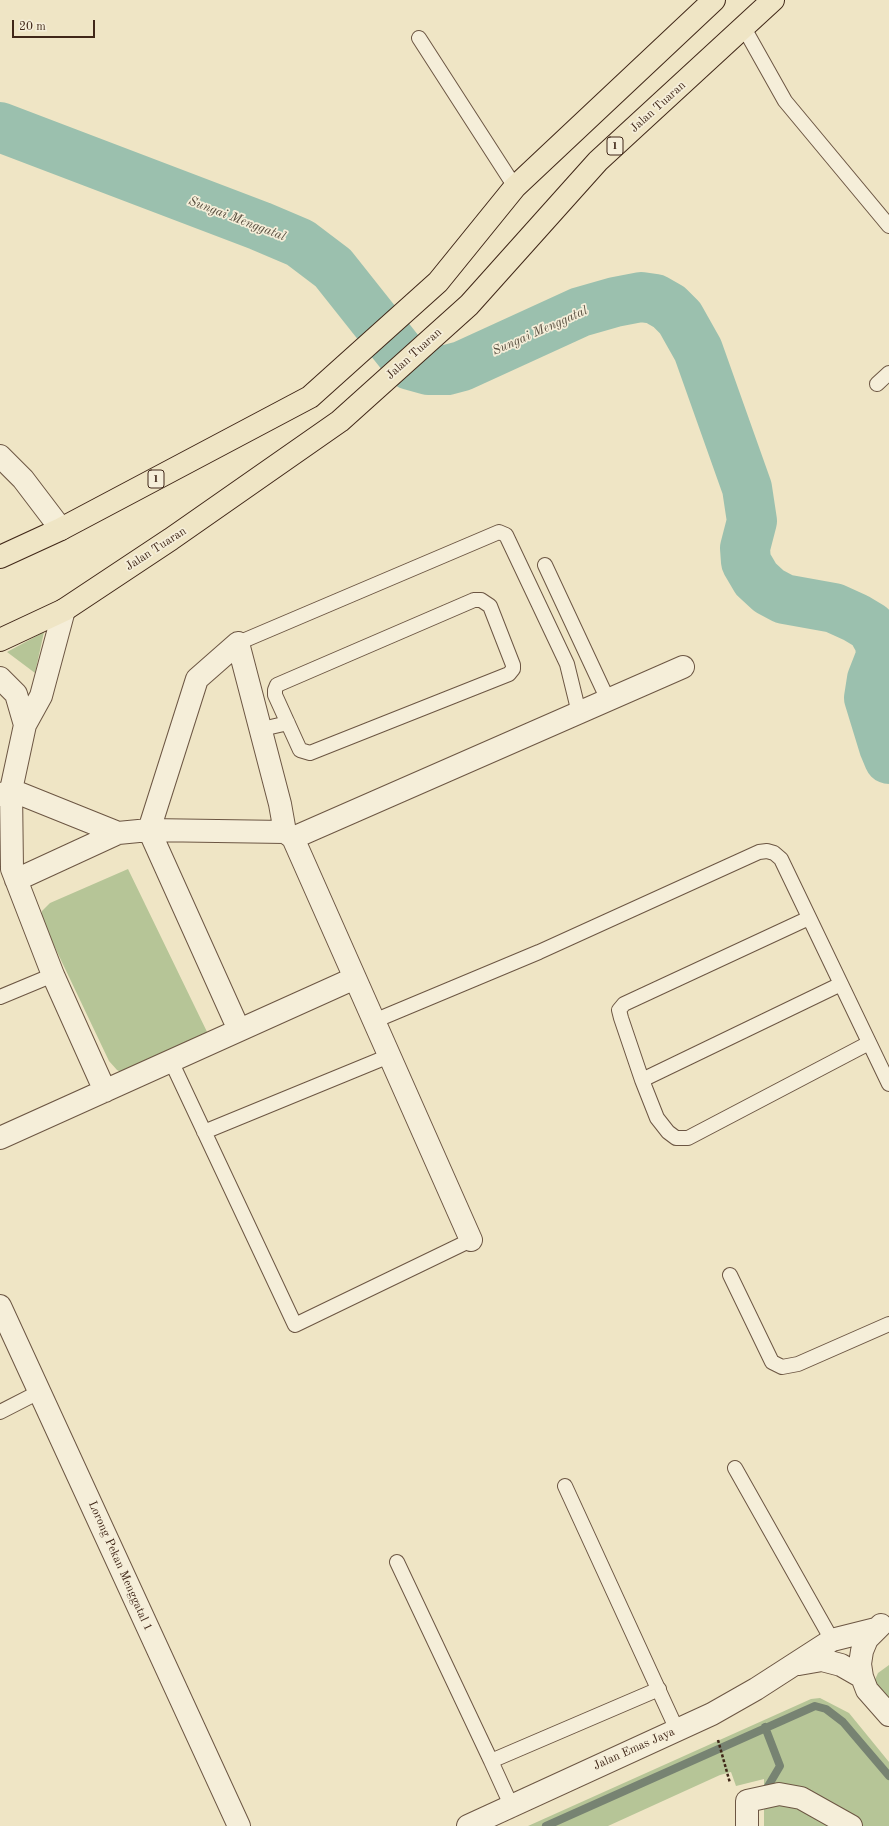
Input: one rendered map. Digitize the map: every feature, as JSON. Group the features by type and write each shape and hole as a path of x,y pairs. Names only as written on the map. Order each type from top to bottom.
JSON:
{"main road":[{"name":"1","path":"0,557 62,529 310,397 438,282 516,187 714,0"},
{"name":"Jalan Tuaran","path":"0,640 64,610 171,539 340,421 470,305 598,161 773,0"}],"street":[{"path":"0,456 23,479 62,529"},
{"path":"64,610 41,696 25,725 6,792 12,869 52,975 105,1091"},
{"path":"239,1030 149,830 197,679 238,643 289,835 355,978 471,1240"},
{"path":"16,880 118,833 149,830 289,835 579,713 683,667"},
{"path":"0,678 16,694 25,725"},
{"path":"6,792 118,833"},
{"path":"0,1138 355,978"},
{"name":"Lorong Pekan Menggatal 1","path":"0,1306 238,1826"},
{"path":"832,1640 882,1625"},
{"path":"882,1625 867,1639 862,1651 860,1664 862,1677 867,1690 885,1708"},
{"name":"Jalan Emas Jaya","path":"468,1826 712,1714 796,1665 832,1640"},
{"path":"796,1665 822,1660 841,1665 862,1677"},
{"path":"747,1826 739,1794 779,1794 801,1798 851,1826"}],"lane":[{"path":"744,28 785,101 889,226"},
{"path":"419,38 516,187"},
{"path":"877,384 889,373"},
{"path":"238,643 499,532 506,535 567,664 579,713"},
{"path":"545,564 608,700"},
{"path":"480,600 490,606 513,665 513,669 508,674 310,753 300,750 288,723 275,695 274,690 277,685 460,605 480,600"},
{"path":"262,729 288,723"},
{"path":"374,1021 539,952 759,852 767,851 774,853 781,859 889,1084"},
{"path":"809,918 624,1004 619,1010 620,1018 657,1118 668,1132 676,1138 688,1138 869,1043"},
{"path":"0,997 52,975"},
{"path":"642,1080 841,984"},
{"path":"204,1132 389,1056"},
{"path":"171,1061 295,1325 471,1240"},
{"path":"730,1275 772,1362 782,1367 798,1364 889,1324"},
{"path":"0,1412 40,1391"},
{"path":"735,1468 832,1640"},
{"path":"565,1486 677,1730"},
{"path":"397,1562 511,1805"},
{"path":"491,1761 659,1689"}],"path":[{"path":"718,1740 739,1794"}],"green space":[{"path":"44,632 35,673 7,652"},
{"path":"128,869 210,1038 129,1076 117,1070 109,1061 41,918 42,911 50,903"},
{"path":"889,1665 889,1718 873,1684 878,1673"},
{"path":"820,1698 849,1713 889,1762 889,1826 764,1826 764,1779 736,1786 731,1772 720,1775 608,1826 528,1826 811,1699"}],"waterway":[{"name":"Sungai Menggatal","path":"0,127 260,226 300,243 333,268 410,365 428,370 447,370 462,366 580,312 615,302 641,297 655,299 669,307 680,318 698,350 747,488 752,521 745,548 746,562 756,579 769,591 784,599 834,608 856,618 871,627 880,643 881,656 872,679 869,698 889,759"},
{"path":"546,1826 815,1706 826,1709 843,1722 889,1776"},
{"path":"765,1727 780,1766 767,1788"}]}
